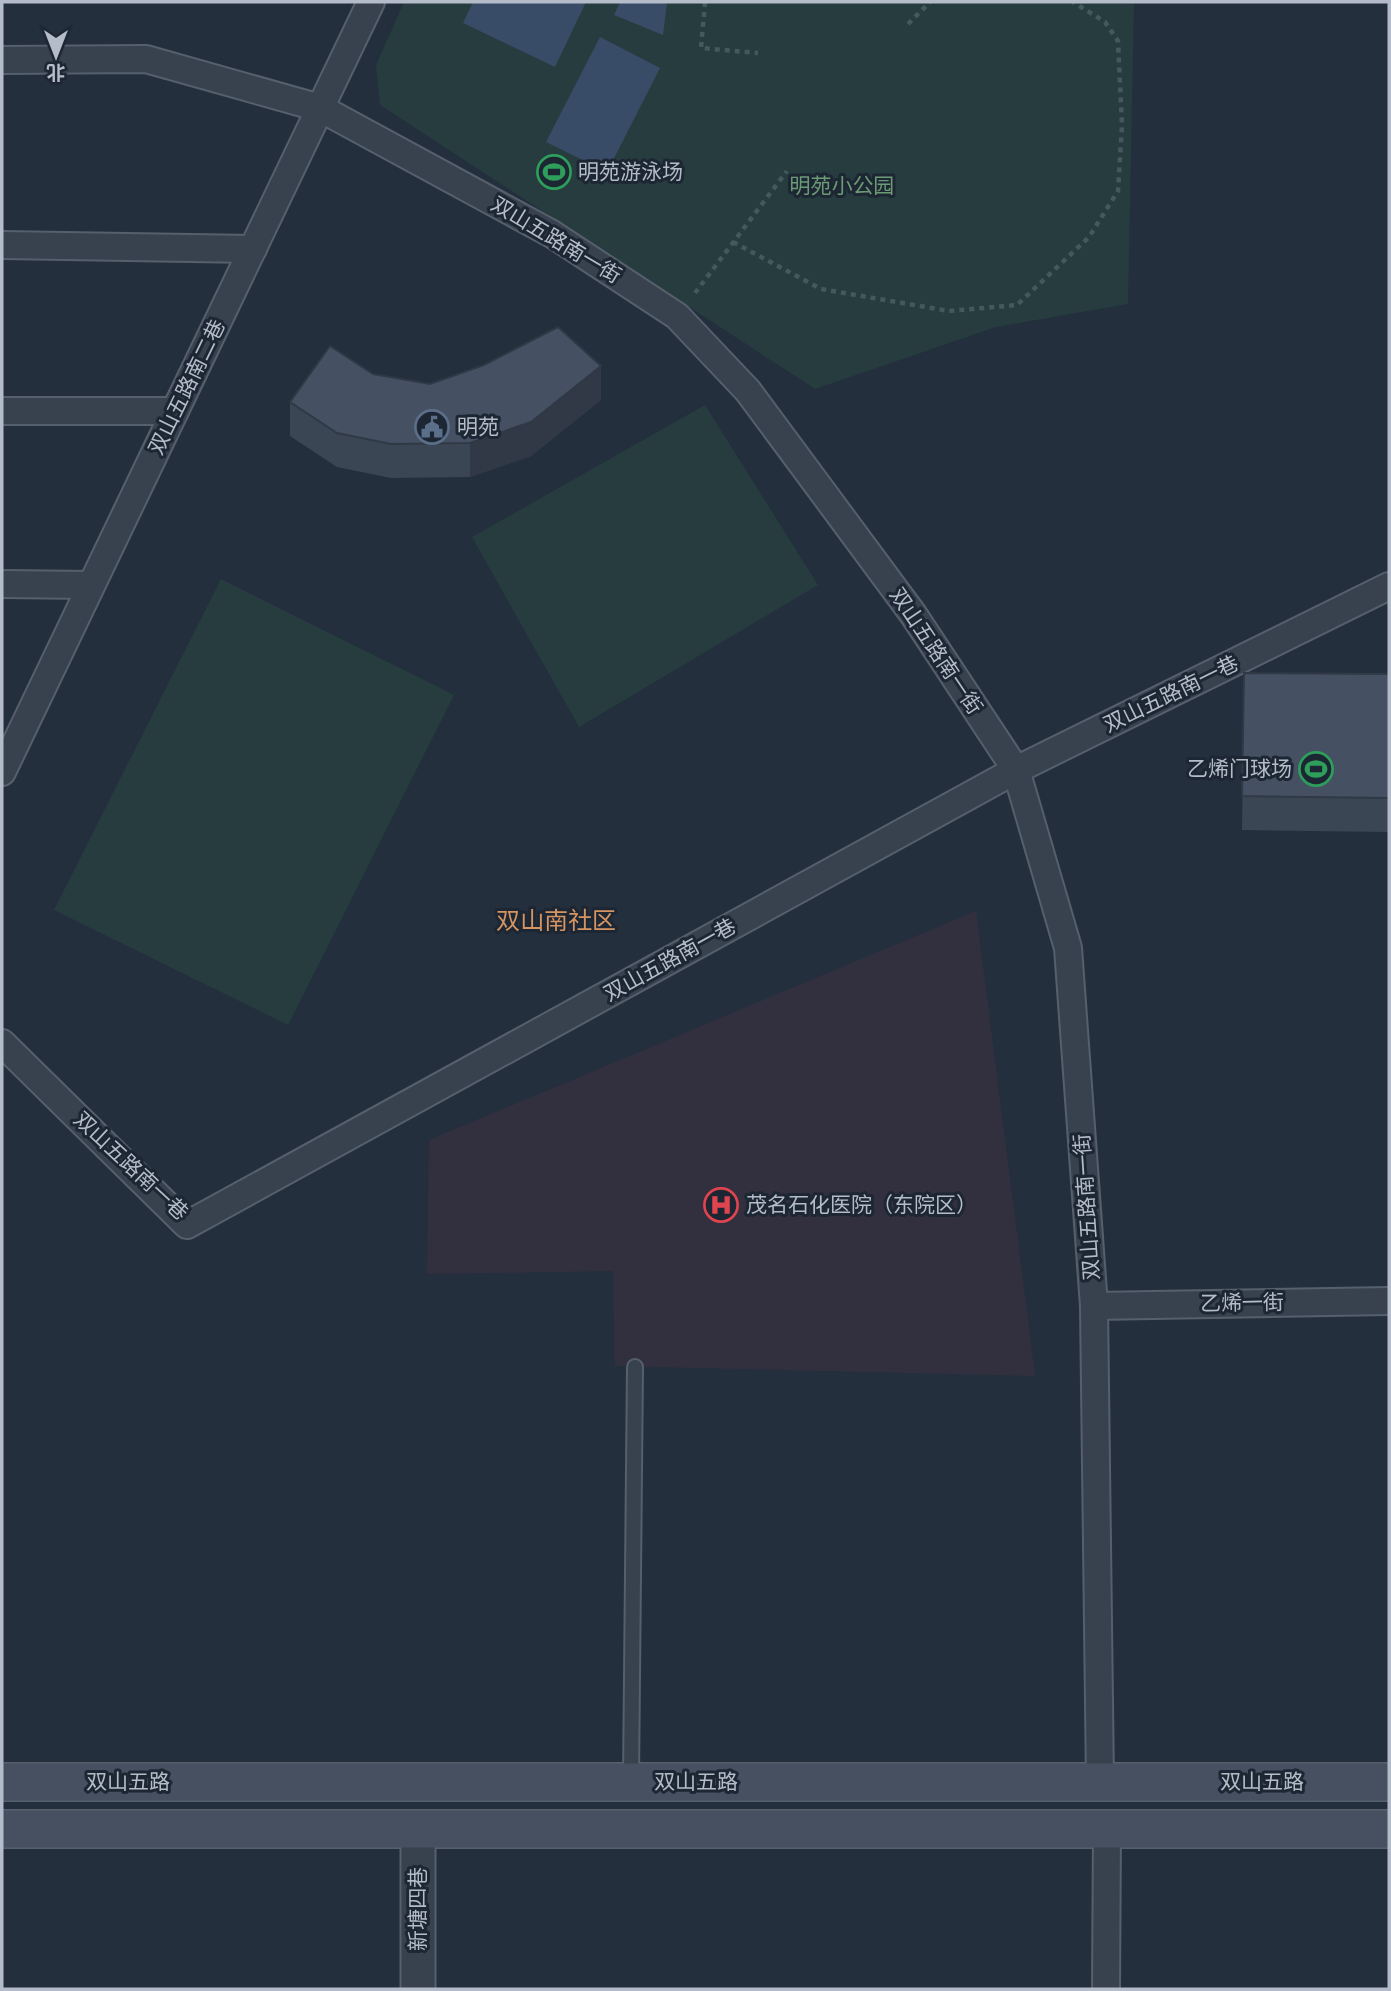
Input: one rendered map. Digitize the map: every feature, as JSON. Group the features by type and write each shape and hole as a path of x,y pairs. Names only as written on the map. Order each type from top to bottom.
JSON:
{"main road":[{"name":"双山五路","path":"2,1782 1389,1782"},
{"path":"2,1829 1389,1829"}],"street":[{"name":"双山五路南二巷","path":"5,759 371,2"},
{"name":"双山五路南一街","path":"2,60 146,59 320,108 552,234 677,316 748,391 913,614 1016,770 1068,948 1094,1306 1100,1782"},
{"path":"2,245 253,249"},
{"path":"2,411 175,411"},
{"path":"2,584 91,585"},
{"name":"双山五路南一巷","path":"2,1043 187,1224 1016,770 1389,586"},
{"name":"乙烯一街","path":"1094,1306 1389,1301"},
{"name":"新塘四巷","path":"418,1829 418,1989"},
{"path":"1106,1989 1107,1829"}],"lane":[{"path":"631,1782 635,1367"}],"path":[{"path":"705,2 701,48 758,53"},
{"path":"908,24 930,2"},
{"path":"733,242 821,289 949,311 1017,305 1089,237 1118,191 1122,125 1118,41 1105,22 1073,2"},
{"path":"677,316 787,171"}],"shaded area":[{"name":"茂名石化医院（东院区）","path":"976,911 1035,1376 615,1366 613,1271 427,1274 429,1140"}],"green space":[{"name":"明苑小公园","path":"404,2 1134,2 1128,304 996,327 815,389 380,105 376,65"},
{"path":"705,405 818,585 579,727 472,537"},
{"path":"221,579 454,695 288,1025 54,910"}],"water":[{"path":"473,2 586,2 555,67 463,23"},
{"path":"620,2 667,2 663,35 614,15"},
{"path":"600,37 660,68 607,172 546,142"}],"building":[{"path":"558,327 601,366 531,422 470,443 391,444 337,433 290,402 330,346 373,374 430,384 484,365"},
{"name":"乙烯门球场","path":"1244,673 1389,674 1389,798 1242,796"}],"place":[{"name":"明苑游泳场","path":"554,172"},
{"name":"明苑","path":"432,427"},
{"name":"乙烯门球场","path":"1316,769"},
{"name":"茂名石化医院（东院区）","path":"721,1205"}],"district":[{"name":"双山南社区","path":"556,921"}]}
